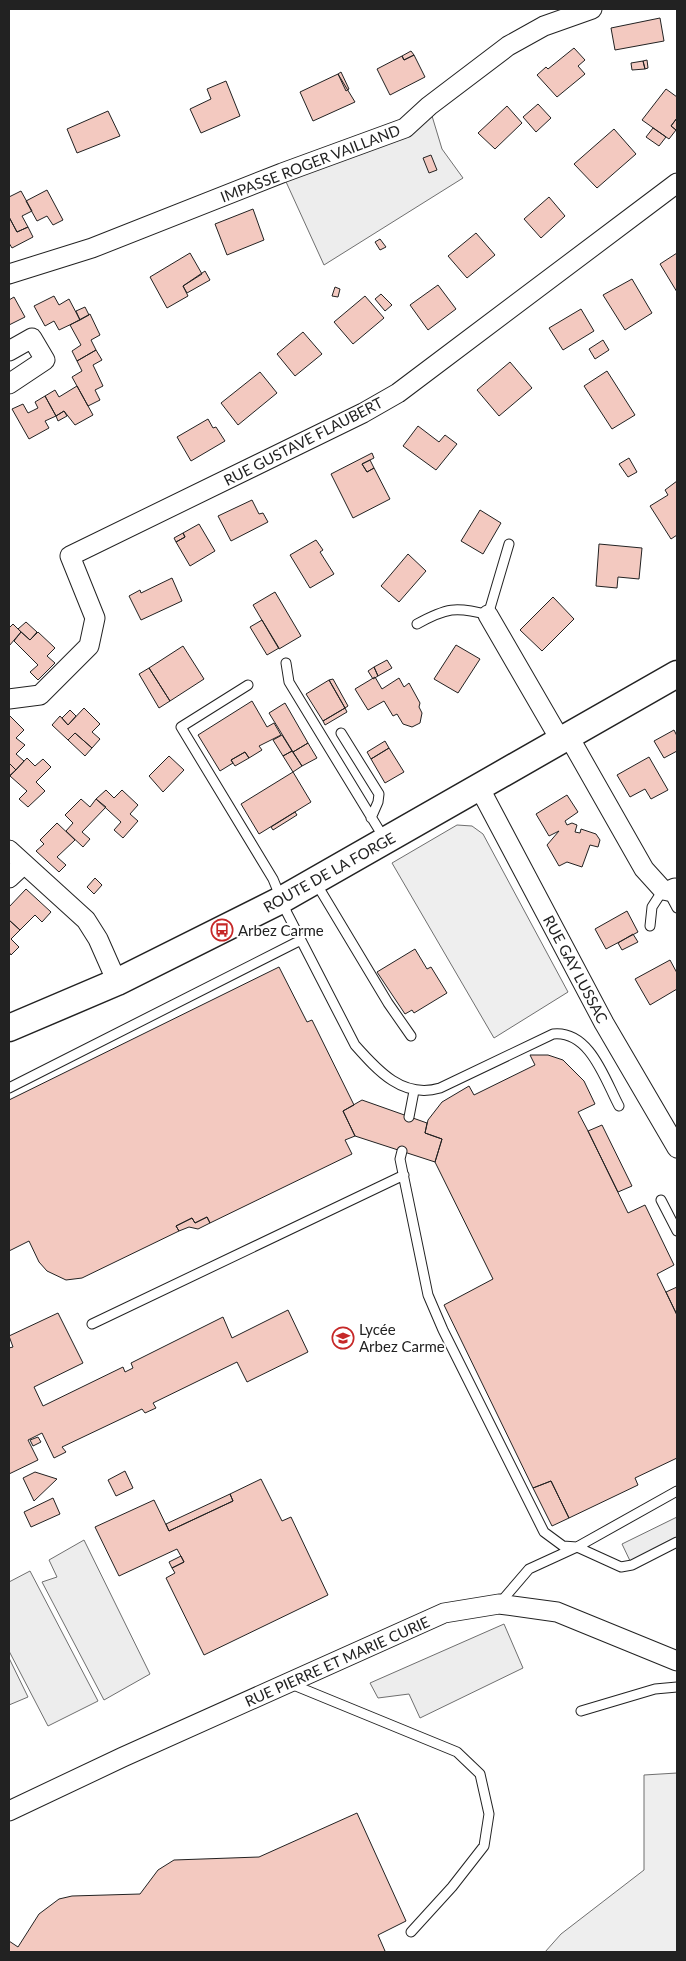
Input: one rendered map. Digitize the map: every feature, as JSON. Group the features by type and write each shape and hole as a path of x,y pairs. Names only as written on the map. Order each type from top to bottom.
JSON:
{"main road":[{"name":"ROUTE DE LA FORGE","path":"9,1028 117,982 281,900 677,674"}],"street":[{"name":"IMPASSE ROGER VAILLAND","path":"9,274 92,248 282,173 405,128 429,106 508,46 544,26 592,9"},
{"name":"RUE GUSTAVE FLAUBERT","path":"9,699 40,695 89,646 95,618 70,556 363,413 398,393 677,183"},
{"path":"9,351 32,338 45,360 14,381 9,360"},
{"path":"488,615 644,869 671,889"},
{"name":"RUE GAY LUSSAC","path":"479,787 604,1023 677,1148"},
{"path":"9,850 86,920 98,939 117,982"},
{"path":"9,878 24,864"},
{"name":"RUE PIERRE ET MARIE CURIE","path":"9,1812 123,1757 444,1613 499,1604 557,1612 677,1661"}],"lane":[{"path":"418,624 450,609 461,608 488,615 508,544"},
{"path":"286,663 289,682 386,840"},
{"path":"248,685 181,727 273,879 281,900 355,1045 380,1071 404,1088 428,1092 553,1034 562,1033 576,1038 586,1046 619,1106"},
{"path":"341,733 379,794 378,802 371,818"},
{"path":"315,881 388,1003 411,1036"},
{"path":"650,926 652,907 671,889 677,908"},
{"path":"9,1088 301,940"},
{"path":"409,1117 414,1091"},
{"path":"402,1151 400,1159 424,1279 442,1330 544,1532 563,1546 577,1547 621,1567 632,1565 677,1542"},
{"path":"92,1324 404,1175"},
{"path":"661,1200 677,1231"},
{"path":"499,1604 529,1569 577,1547 677,1491"},
{"path":"288,1683 457,1752 480,1774 489,1814 484,1846 452,1887 411,1932"},
{"path":"581,1711 655,1689 677,1687"}],"shaded area":[{"path":"429,106 442,149 463,178 324,265 282,173 405,128"},
{"path":"457,825 472,826 483,834 568,992 494,1038 392,863"},
{"path":"677,1517 677,1542 632,1565 622,1544"},
{"path":"84,1540 150,1674 104,1700 42,1582 57,1577 49,1560"},
{"path":"30,1571 98,1701 48,1726 9,1651 9,1582"},
{"path":"504,1624 523,1668 420,1718 409,1694 378,1698 370,1683"},
{"path":"9,1658 28,1697 9,1705"},
{"path":"677,1773 677,1952 545,1952 561,1934 644,1870 644,1775"}],"building":[{"path":"660,18 664,41 615,50 611,28"},
{"path":"574,48 585,60 578,66 585,74 557,97 537,75 546,67 548,69"},
{"path":"411,51 414,55 404,60 402,56"},
{"path":"414,55 425,77 390,95 377,69 402,56 404,60"},
{"path":"647,60 648,68 645,69 643,61"},
{"path":"643,61 645,69 632,70 631,63"},
{"path":"341,72 349,89 346,91 338,74"},
{"path":"338,74 355,102 313,121 300,92"},
{"path":"226,81 240,116 201,133 190,109 211,99 207,89"},
{"path":"666,89 677,97 677,118 671,126 676,130 669,139 642,120"},
{"path":"538,104 551,118 536,132 523,117"},
{"path":"507,106 522,123 495,149 478,133"},
{"path":"108,111 120,136 77,153 67,129"},
{"path":"677,118 677,128 676,130 671,126"},
{"path":"653,128 666,137 659,146 646,137"},
{"path":"614,129 636,154 597,188 574,164"},
{"path":"431,155 437,170 429,173 423,158"},
{"path":"47,190 63,220 53,225 47,216 37,221 26,201"},
{"path":"21,191 32,211 22,216 28,227 17,232 9,217 9,197"},
{"path":"549,197 565,216 541,238 524,219"},
{"path":"253,209 264,240 227,255 215,224"},
{"path":"9,217 17,232 28,227 33,237 12,248 9,243"},
{"path":"476,233 495,255 467,278 448,256"},
{"path":"380,239 386,247 380,250 375,242"},
{"path":"190,253 202,274 183,286 188,296 167,308 150,277"},
{"path":"677,253 677,292 660,264"},
{"path":"205,271 210,280 187,293 183,286"},
{"path":"632,279 652,313 625,330 603,295"},
{"path":"438,285 456,309 428,330 410,305"},
{"path":"335,287 340,289 338,297 332,296"},
{"path":"381,294 392,305 385,311 375,299"},
{"path":"54,296 59,305 69,299 80,320 59,330 54,321 45,326 34,306"},
{"path":"365,296 384,318 353,344 334,322"},
{"path":"14,297 25,317 9,325 9,300"},
{"path":"85,307 89,315 80,320 76,311"},
{"path":"581,309 594,331 563,350 549,328"},
{"path":"90,314 100,335 91,340 96,350 77,361 72,351 81,345 70,325"},
{"path":"303,332 322,354 295,376 277,354"},
{"path":"603,340 609,350 595,359 589,349"},
{"path":"96,350 102,360 93,365 103,386 95,390 100,400 88,406 72,377 82,371 77,361"},
{"path":"510,362 532,388 499,416 477,390"},
{"path":"607,371 635,415 612,429 584,386"},
{"path":"260,372 277,393 238,425 221,403"},
{"path":"77,386 93,415 75,425 64,411 56,416 45,396 55,390 59,397"},
{"path":"45,396 56,416 45,421 49,428 29,439 12,409 23,404 28,413 38,408 35,402"},
{"path":"64,411 67,416 58,421 56,416"},
{"path":"208,419 213,428 216,427 225,441 191,461 177,437"},
{"path":"418,426 439,442 445,435 457,444 436,470 403,446"},
{"path":"372,453 374,458 362,464 367,472 374,468 390,499 353,518 331,474"},
{"path":"629,458 637,472 628,477 619,464"},
{"path":"370,460 374,468 367,472 362,464"},
{"path":"677,481 677,535 671,539 650,506 668,495 665,490"},
{"path":"252,500 259,514 263,513 268,522 231,541 218,516"},
{"path":"480,510 501,523 483,554 461,541"},
{"path":"199,524 215,551 190,566 176,542 185,537 183,533"},
{"path":"183,533 185,537 176,542 174,538"},
{"path":"316,540 323,550 320,552 334,574 310,588 290,555"},
{"path":"599,544 642,548 639,579 618,577 617,588 596,586"},
{"path":"408,554 426,571 399,602 381,586"},
{"path":"172,578 182,601 141,620 129,596 140,590 141,593"},
{"path":"275,592 301,636 279,649 253,605"},
{"path":"553,597 574,619 542,651 520,630"},
{"path":"262,620 279,648 267,655 250,627"},
{"path":"26,622 37,632 30,640 18,629"},
{"path":"13,624 21,632 9,646 9,628"},
{"path":"21,632 30,640 38,632 55,648 47,656 55,663 38,680 30,672 38,665 14,641"},
{"path":"456,645 480,659 458,693 434,679"},
{"path":"183,646 204,679 170,701 149,668"},
{"path":"387,660 392,668 378,676 374,667"},
{"path":"374,667 378,676 373,679 368,671"},
{"path":"149,668 170,701 159,708 139,674"},
{"path":"375,677 382,689 399,678 404,687 409,683 420,703 419,707 422,713 420,723 412,727 403,724 397,714 393,716 384,701 368,710 355,689"},
{"path":"333,679 348,706 345,708 329,680"},
{"path":"329,680 345,708 323,721 306,694"},
{"path":"252,701 267,727 274,723 281,735 259,746 262,750 249,758 245,752 231,760 233,763 220,771 198,735"},
{"path":"285,703 308,743 293,752 269,713"},
{"path":"84,708 100,724 92,732 100,739 92,748 75,733 68,740 52,725 60,716 68,725"},
{"path":"345,708 347,712 325,725 323,721"},
{"path":"70,710 76,716 68,725 62,718"},
{"path":"9,715 24,730 16,738 25,745 16,754 24,761 16,770 9,763"},
{"path":"674,730 677,736 677,751 664,758 654,741"},
{"path":"75,733 92,748 85,756 68,740"},
{"path":"282,735 292,751 283,756 273,740"},
{"path":"385,741 389,748 371,759 367,752"},
{"path":"308,743 317,758 302,766 293,752"},
{"path":"389,748 404,772 385,783 371,759"},
{"path":"292,751 302,766 293,772 283,756"},
{"path":"245,752 249,758 235,766 231,760"},
{"path":"169,756 184,770 163,792 149,776"},
{"path":"649,757 668,790 651,799 645,789 630,797 617,775"},
{"path":"27,758 35,766 43,759 51,767 36,782 45,791 28,807 19,799 27,791 10,776"},
{"path":"9,763 16,770 9,776"},
{"path":"293,772 311,802 259,834 241,804"},
{"path":"106,790 114,798 122,790 138,805 130,814 138,821 123,838 114,830 121,822 96,799"},
{"path":"567,795 578,812 565,821 567,825 572,823 577,825 575,832 580,833 581,829 596,834 600,840 598,847 590,845 582,867 567,862 559,866 547,845 559,831 549,836 536,814"},
{"path":"81,799 90,807 96,799 106,807 82,832 90,839 83,847 66,831 73,823 65,815"},
{"path":"295,812 297,815 273,830 271,827"},
{"path":"57,823 75,840 57,857 66,865 59,872 36,851 44,844 40,840"},
{"path":"95,878 102,885 94,894 87,887"},
{"path":"26,889 51,912 42,922 35,915 20,930 9,920 9,907"},
{"path":"627,911 638,932 606,949 595,929"},
{"path":"9,920 20,930 11,939 19,947 11,955 9,952"},
{"path":"633,934 638,942 622,950 618,943"},
{"path":"415,949 427,969 431,967 447,993 414,1013 412,1010 405,1014 377,972"},
{"path":"670,960 677,973 677,989 650,1005 635,979"},
{"path":"279,967 307,1022 312,1020 354,1105 343,1111 355,1136 345,1140 352,1154 210,1223 207,1217 195,1223 192,1218 176,1226 179,1231 82,1278 66,1280 47,1271 39,1262 29,1241 9,1251 9,1100"},
{"path":"530,1055 548,1055 563,1060 584,1081 595,1104 578,1112 628,1213 645,1205 674,1265 657,1274 677,1315 677,1458 635,1478 638,1485 569,1518 551,1481 533,1488 444,1305 493,1279 435,1162 442,1139 425,1133 428,1120 442,1102 469,1086 474,1095 535,1065"},
{"path":"362,1100 427,1123 425,1133 442,1139 435,1162 355,1136 343,1111"},
{"path":"602,1125 632,1186 618,1192 588,1131"},
{"path":"207,1217 210,1223 198,1229 189,1227 179,1231 176,1226 192,1218 195,1223"},
{"path":"677,1287 677,1315 666,1292"},
{"path":"288,1310 308,1352 247,1382 237,1362 153,1403 156,1408 145,1413 142,1409 62,1447 66,1452 54,1458 42,1433 28,1440 38,1460 9,1474 9,1348 13,1347 9,1336 58,1313 83,1363 34,1387 43,1406 123,1367 125,1372 133,1368 131,1363 223,1317 232,1338"},
{"path":"38,1437 41,1442 33,1446 30,1440"},
{"path":"125,1471 133,1488 116,1496 108,1480"},
{"path":"35,1472 57,1479 34,1501 23,1478"},
{"path":"261,1479 282,1521 291,1517 328,1595 204,1655 166,1578 175,1573 172,1568 184,1562 177,1549 119,1576 95,1527 154,1500 169,1531 233,1501 230,1494"},
{"path":"551,1481 569,1518 552,1526 533,1488"},
{"path":"230,1494 233,1501 169,1531 166,1524"},
{"path":"53,1498 60,1514 31,1527 24,1512"},
{"path":"181,1556 184,1562 172,1568 169,1562"},
{"path":"357,1813 406,1921 378,1935 385,1951 383,1952 9,1952 9,1941 18,1947 39,1914 59,1899 72,1896 140,1894 158,1870 174,1860 259,1857"}],"place":[{"name":"Arbez Carme","path":"222,930"},
{"name":"Lycée Arbez Carme","path":"343,1338"}]}
